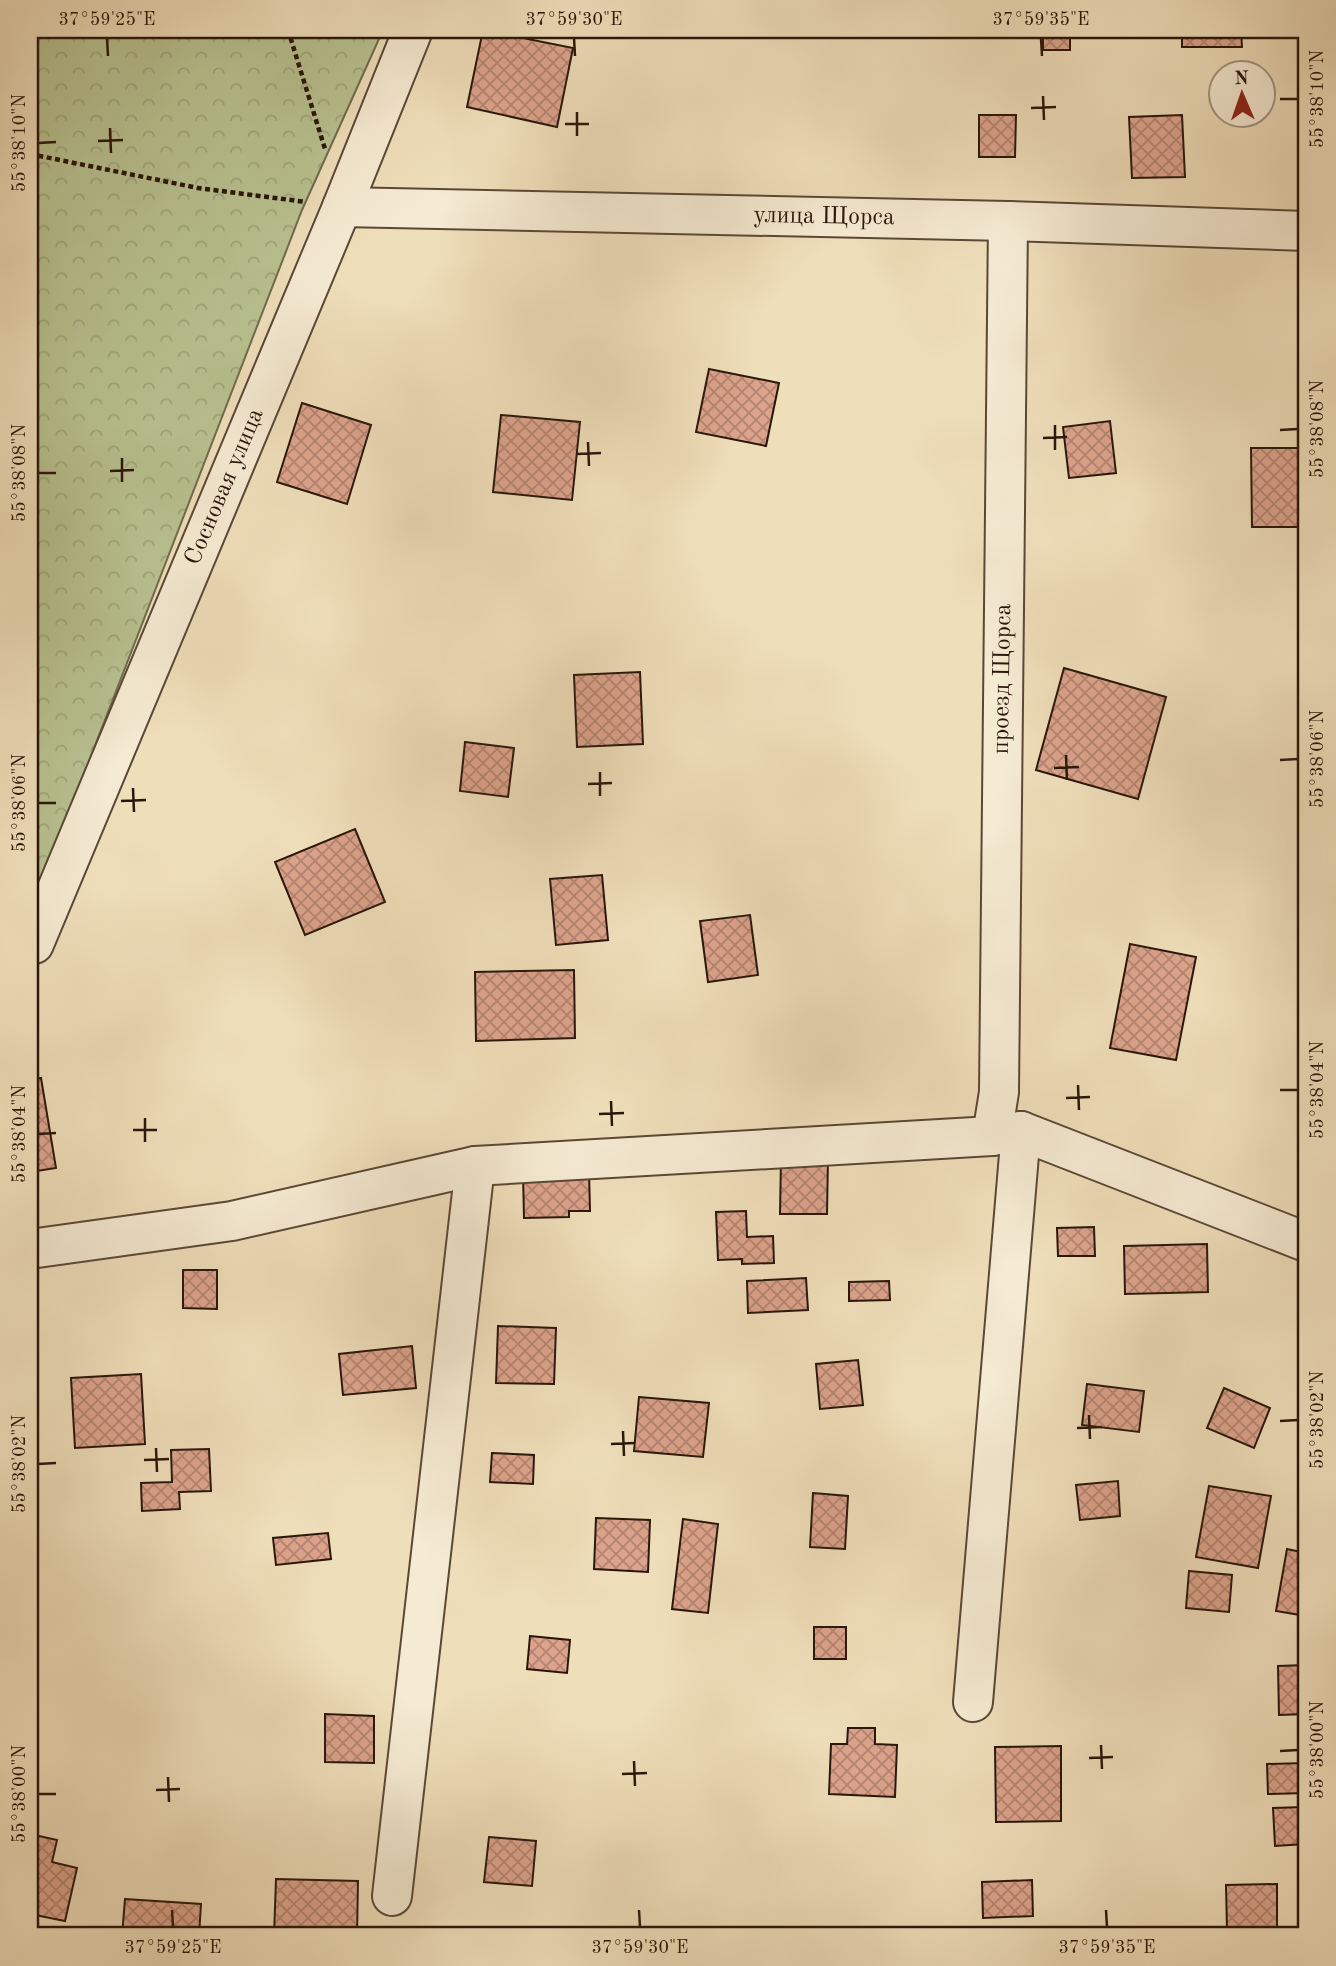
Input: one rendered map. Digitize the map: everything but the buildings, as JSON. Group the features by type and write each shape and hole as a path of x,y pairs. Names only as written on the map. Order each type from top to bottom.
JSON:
{"street":[{"name":"Сосновая улица","path":"34,944 342,207 412,30"},
{"name":"улица Щорса","path":"342,207 1008,221 1306,231"},
{"name":"проезд Щорса","path":"973,1702 1007,1134 999,1092 1008,221"},
{"path":"30,1249 232,1220 475,1166 1007,1134 1306,1242"},
{"path":"393,1896 475,1166"}],"path":[{"path":"30,154 198,188 342,207 288,30"}],"green space":[{"path":"30,30 383,30 302,210 30,914"}]}
